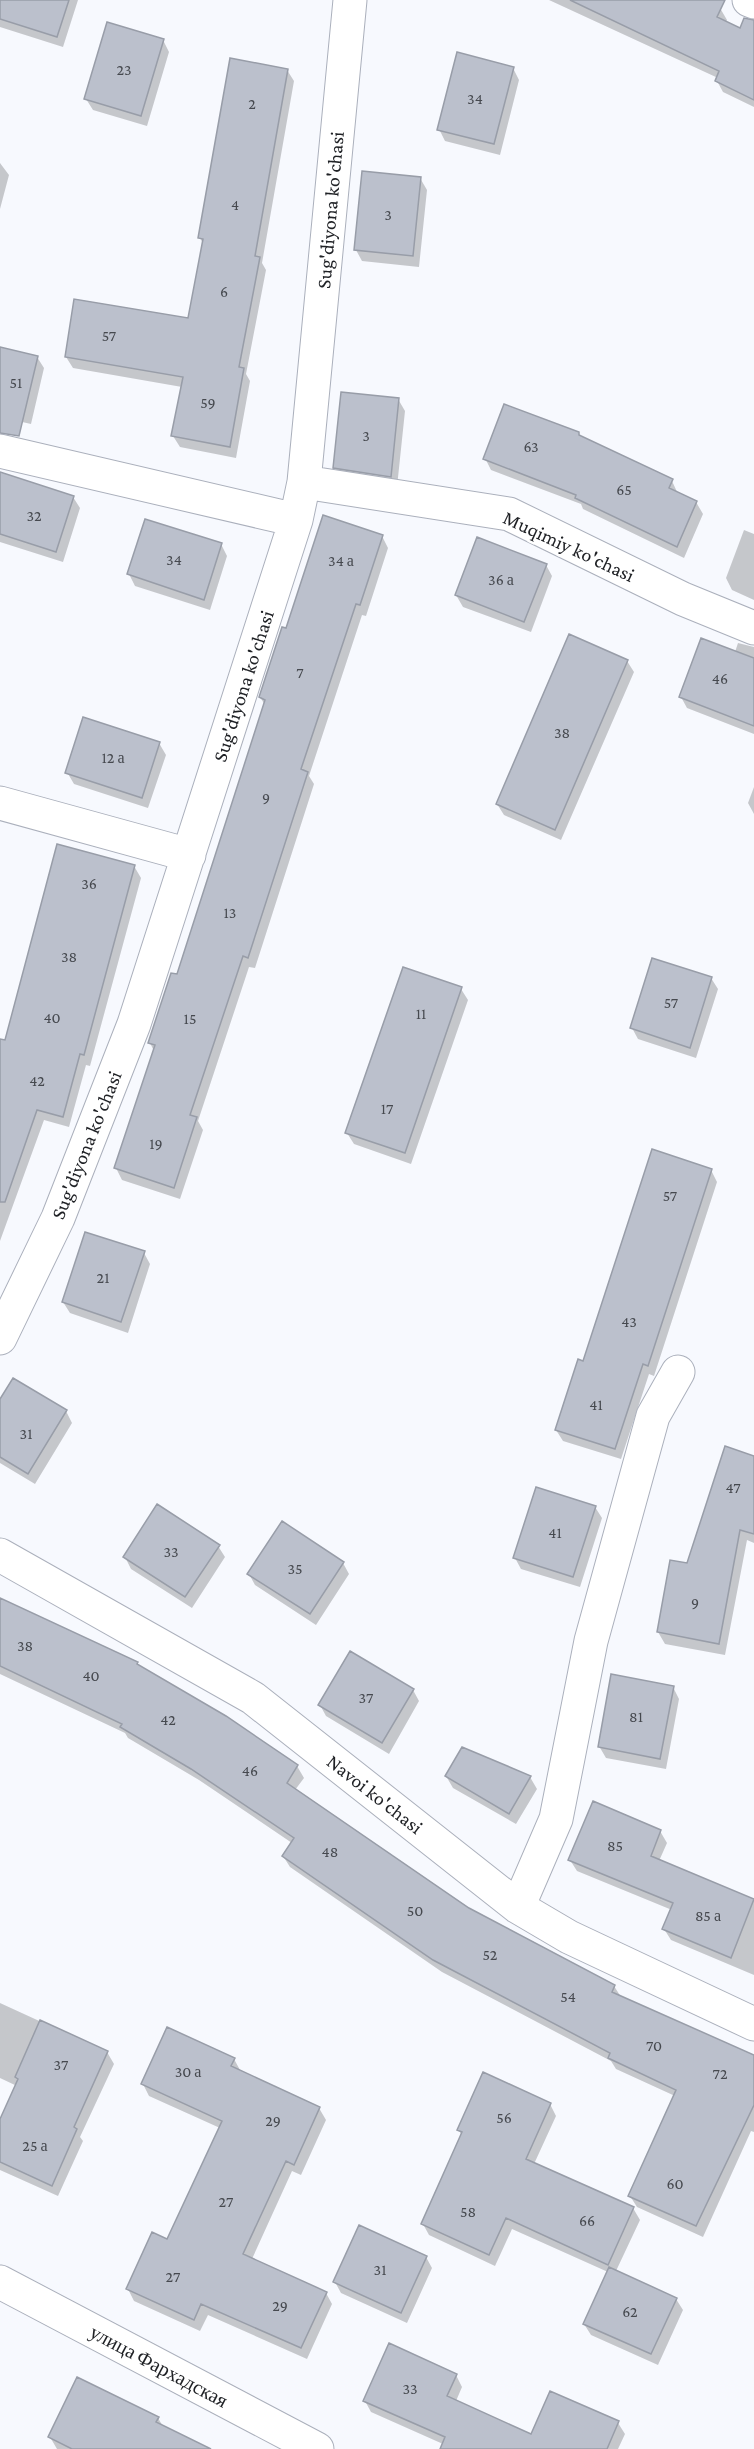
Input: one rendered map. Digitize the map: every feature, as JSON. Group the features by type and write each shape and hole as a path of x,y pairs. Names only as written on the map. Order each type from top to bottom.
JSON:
{"street":[{"name":"Sug'diyona ko'chasi","path":"0,1338 58,1218 130,1035 296,520 304,482 350,0"},
{"path":"750,0 754,2"},
{"path":"0,451 296,520"},
{"name":"Muqimiy ko'chasi","path":"304,482 509,514 683,599 754,628"},
{"path":"0,804 189,855"},
{"path":"518,1907 556,1819 591,1641 653,1416 678,1372"},
{"name":"Navoi ko'chasi","path":"0,1556 253,1698 518,1907 569,1937 754,2024"},
{"name":"улица Фархадская","path":"0,2282 317,2449"}],"building":[{"path":"0,0 69,0 57,37 0,19"},
{"path":"570,0 725,0 717,17 740,28 744,18 754,20 754,100 715,81 719,71"},
{"path":"107,22 164,39 141,116 84,99"},
{"path":"457,52 514,67 494,144 437,130"},
{"path":"230,58 288,69 255,256 260,257 239,367 244,368 230,447 171,436 183,377 65,357 74,299 188,318 203,239 198,238"},
{"path":"362,171 421,177 413,256 354,250"},
{"path":"0,347 38,356 19,436 0,433"},
{"path":"341,392 399,398 391,477 333,468"},
{"path":"504,404 579,432 579,435 673,479 669,488 697,501 677,547 575,498 576,495 483,459"},
{"path":"0,472 74,496 56,552 0,534"},
{"path":"323,515 383,535 360,605 356,604 301,769 308,772 248,958 243,956 190,1115 197,1117 174,1188 114,1168 155,1045 148,1043 171,973 177,974 265,700 259,697 282,627 286,628"},
{"path":"145,519 222,543 204,600 127,574"},
{"path":"477,537 547,564 524,622 455,595"},
{"path":"569,634 628,660 555,830 496,804"},
{"path":"701,638 754,658 754,726 679,697"},
{"path":"83,717 160,742 142,798 65,773"},
{"path":"57,844 135,865 84,1055 80,1054 63,1117 37,1110 5,1202 0,1202 0,1039 5,1040"},
{"path":"652,958 712,977 690,1048 630,1028"},
{"path":"403,967 462,987 405,1153 345,1133"},
{"path":"652,1149 712,1169 648,1366 643,1364 615,1449 555,1430 578,1359 583,1361"},
{"path":"85,1232 145,1251 121,1322 62,1302"},
{"path":"13,1378 67,1410 28,1474 0,1457 0,1399"},
{"path":"725,1446 754,1456 754,1534 740,1530 719,1644 657,1632 670,1560 687,1563"},
{"path":"536,1487 596,1506 573,1577 513,1558"},
{"path":"157,1504 220,1545 185,1597 123,1557"},
{"path":"282,1521 344,1562 310,1614 247,1574"},
{"path":"0,1598 138,1662 137,1664 226,1716 298,1765 287,1783 469,1908 615,1985 612,1992 754,2055 754,2105 696,2226 628,2196 676,2090 608,2058 610,2053 433,1960 282,1856 294,1838 191,1769 120,1727 122,1724 0,1666"},
{"path":"350,1651 414,1689 382,1743 318,1705"},
{"path":"611,1674 674,1686 660,1759 598,1747"},
{"path":"462,1747 531,1776 509,1814 445,1776"},
{"path":"593,1801 661,1830 651,1856 754,1899 731,1958 662,1929 673,1903 568,1860"},
{"path":"40,2020 108,2051 74,2127 77,2129 52,2186 0,2162 0,2119 18,2079 15,2077"},
{"path":"167,2027 235,2058 231,2066 320,2107 294,2165 286,2161 243,2254 327,2292 301,2348 201,2304 194,2320 126,2289 152,2232 167,2239 222,2121 141,2084"},
{"path":"483,2072 551,2103 526,2159 634,2207 608,2265 506,2218 489,2255 421,2224 462,2132 457,2130"},
{"path":"359,2225 427,2256 401,2313 333,2282"},
{"path":"609,2267 677,2298 651,2354 583,2324"},
{"path":"389,2343 457,2374 447,2396 531,2434 550,2391 619,2421 607,2449 440,2449 445,2437 363,2401"},
{"path":"77,2377 159,2417 156,2422 211,2449 72,2449 48,2437"}]}
